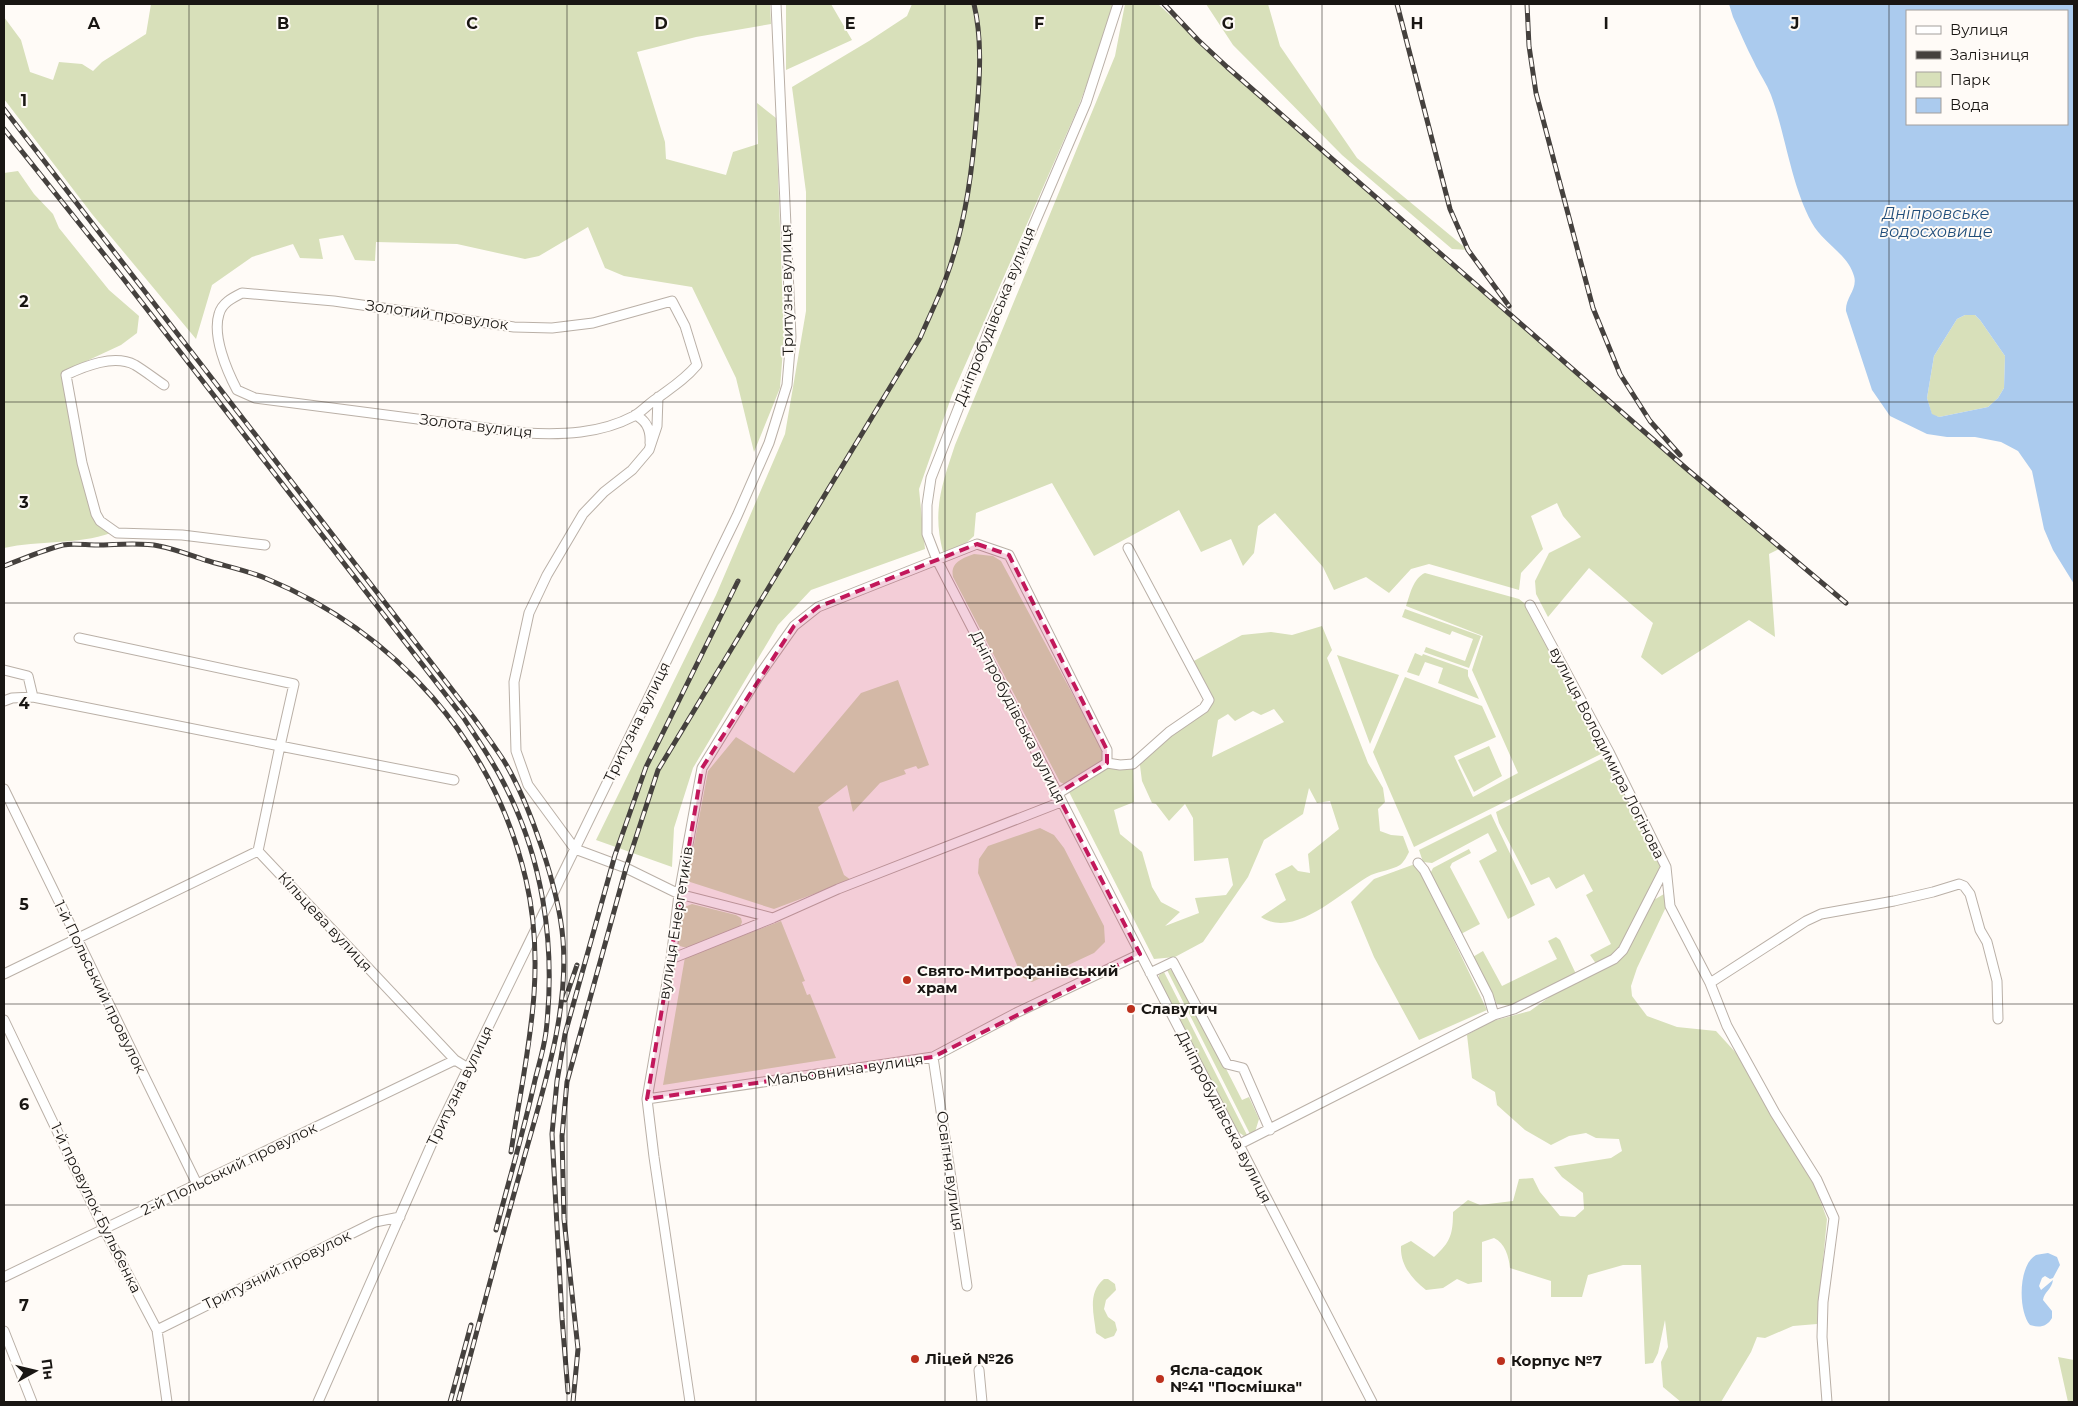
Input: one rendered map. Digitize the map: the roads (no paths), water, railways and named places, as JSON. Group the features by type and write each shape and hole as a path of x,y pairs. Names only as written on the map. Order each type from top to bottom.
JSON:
{"street":[{"name":"Тритузна вулиця","path":"318,1402 468,1068 737,516 769,443 786,385 791,337 776,4"},
{"name":"Дніпробудівська вулиця","path":"1118,4 1086,103 989,330 932,478 927,506 927,534 937,560 1059,798 1372,1402"},
{"name":"Золотий провулок","path":"237,390 227,370 217,327 219,312 228,300 242,293 334,301 514,326 552,328 593,323 672,301 685,326 698,365"},
{"path":"164,386 135,365 118,361 92,364 66,375 82,463 96,514 100,521 117,533 182,536 266,545"},
{"name":"Золота вулиця","path":"237,390 255,398 525,433 559,434 583,432 635,415 680,384 698,365"},
{"path":"658,398 657,426 649,450 632,470 604,492 584,514 551,567 529,614 514,682 516,750 528,784 575,849 626,868 679,894 773,918"},
{"path":"635,415 647,425 650,436 649,450"},
{"name":"вулиця Енергетиків","path":"690,1402 647,1100 671,959 679,894 702,768 758,677 794,626 818,607 976,544 1009,555 1107,750 1107,763"},
{"path":"671,959 1059,798 1107,763 1120,765 1134,764 1169,732 1204,708 1209,700 1128,548"},
{"name":"вулиця Володимира Логінова","path":"1530,605 1609,752 1666,867 1670,906 1710,983 1727,1026 1775,1113 1817,1180 1834,1218 1823,1302 1822,1337 1827,1402"},
{"path":"4,974 258,851 294,684 79,638"},
{"path":"4,670 28,676 33,697"},
{"path":"4,701 12,698 33,697 454,780"},
{"name":"1-й Польський провулок","path":"4,789 197,1184"},
{"name":"Кільцева вулиця","path":"258,851 455,1060 468,1068"},
{"path":"1418,863 1424,870 1488,995 1494,1015"},
{"path":"1238,1144 1270,1130 1494,1015 1514,1009 1614,960 1623,950 1666,867"},
{"path":"1710,983 1806,920 1821,914 1894,901 1958,884 1964,886 1970,894 1980,930 1987,942 1997,981 1998,1019"},
{"name":"Мальовнича вулиця","path":"647,1100 933,1057 1016,1013 1140,954"},
{"path":"1150,973 1173,962 1227,1064 1243,1068 1270,1130"},
{"name":"1-й провулок Бульбенка","path":"4,1020 104,1229 157,1330 167,1402"},
{"name":"Освітня вулиця","path":"933,1057 967,1286"},
{"name":"2-й Польський провулок","path":"4,1277 455,1060"},
{"name":"Тритузний провулок","path":"157,1330 375,1222 400,1216"},
{"path":"4,1331 32,1402"},
{"path":"979,1370 982,1402"}],"water":[{"name":"Дніпровське водосховище","path":"1729,4 2074,4 2074,584 2053,550 2044,529 2032,471 2018,451 2001,442 1975,437 1947,437 1927,434 1890,416 1872,390 1846,311 1847,302 1855,281 1854,276 1846,261 1816,230 1812,223 1799,193 1771,95 1748,51","holes":["1965,315 1975,315 2005,356 2004,388 1998,398 1988,407 1939,417 1932,414 1927,398 1934,356 1957,319"]},
{"path":"2048,1253 2057,1257 2060,1265 2053,1278 2050,1279 2045,1276 2042,1278 2039,1286 2041,1290 2053,1280 2043,1300 2052,1311 2052,1318 2045,1325 2033,1326 2030,1325 2023,1310 2023,1278 2030,1260 2036,1255"}],"railway":[{"path":"573,1402 578,1349 564,1219 562,1136 567,1082 626,868 658,770 920,338 944,283 954,255 964,215 973,152 980,57 977,17 974,4"},
{"path":"1164,4 1227,67 1688,470 1846,603"},
{"path":"1397,4 1450,209 1468,250 1509,306"},
{"path":"1527,4 1529,46 1536,93 1593,308 1620,374 1650,421 1680,455"},
{"path":"4,109 474,718 504,761 514,779 542,848 556,897 563,940 564,969 558,1027 545,1084 458,1402"},
{"path":"4,129 122,277 463,717 497,770 515,807 527,838 543,901 549,966 549,999 543,1050 496,1230"},
{"path":"4,566 41,552 71,544 152,545 182,552 265,578 313,601 357,629 397,661 433,698 464,738 490,782 511,830 526,880 532,915 535,983 528,1050 511,1152"},
{"path":"568,1392 552,1134 557,1081 565,1034 615,855 646,767 738,581"},
{"path":"565,1000 577,965"},
{"path":"450,1402 471,1325"}],"place":[{"name":"Свято-Митрофанівський храм","path":"907,980"},
{"name":"Славутич","path":"1131,1009"},
{"name":"Ліцей №26","path":"915,1359"},
{"name":"Корпус №7","path":"1501,1361"},
{"name":"Ясла-садок №41 \"Посмішка\"","path":"1160,1379"}]}
